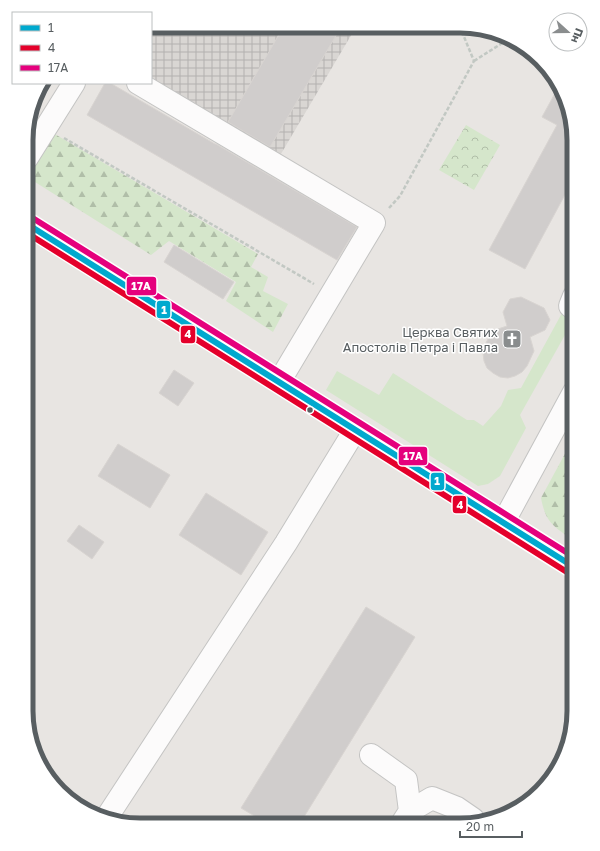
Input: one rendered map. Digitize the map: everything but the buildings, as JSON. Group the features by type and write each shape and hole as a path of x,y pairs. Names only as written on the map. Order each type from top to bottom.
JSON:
{"main road":[{"path":"33,228 567,563"}],"street":[{"path":"33,149 73,84"},
{"path":"140,84 374,223 280,382"},
{"path":"503,522 567,413"},
{"path":"109,813 286,543 355,430"},
{"path":"371,755 406,780 405,818"},
{"path":"405,818 432,798 457,808 470,817"}],"path":[{"path":"463,33 474,61"},
{"path":"374,223 400,196 474,61 504,42"},
{"path":"47,127 332,295"}],"shaded area":[{"path":"152,33 352,33 275,164 152,84"}],"green space":[{"path":"466,125 500,145 474,190 439,170"},
{"path":"48,130 258,254 251,267 268,277 263,291 288,304 273,332 226,301 236,282 169,241 151,255 33,181 33,154"},
{"path":"567,309 567,335 565,335 520,415 526,428 500,476 488,484 478,486 326,390 337,371 379,395 393,373 467,420 474,420 483,426 501,406 508,390 521,388 562,313"},
{"path":"567,450 567,536 556,528 548,519 545,514 541,498"}],"transit line":[{"name":"17А","path":"33,218 567,553"},
{"name":"1","path":"33,228 567,563"},
{"name":"4","path":"33,237 567,572"}],"place":[{"name":"Церква Святих Апостолів Петра і Павла","path":"512,339"}]}
